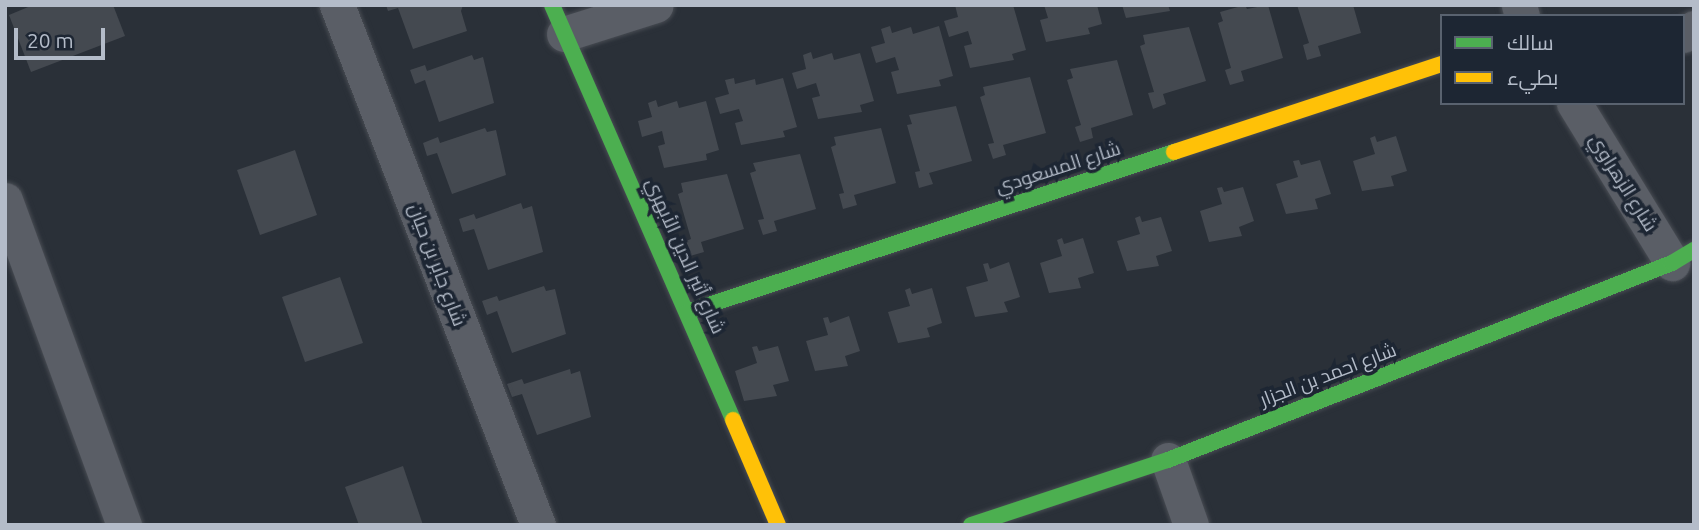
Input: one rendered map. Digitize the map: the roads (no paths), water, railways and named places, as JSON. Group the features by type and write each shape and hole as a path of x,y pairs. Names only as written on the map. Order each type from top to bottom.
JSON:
{"street":[{"name":"شارع جابر بن حيان","path":"337,5 538,525"},
{"path":"558,20 656,5"},
{"name":"شارع أثير الدين الأبهري","path":"558,20 688,312 778,525"},
{"name":"شارع المسعودي","path":"688,312 1440,65"},
{"name":"شارع الزهراوي","path":"1578,105 1683,257"},
{"path":"5,200 124,525"},
{"name":"شارع احمد بن الجزار","path":"971,525 1168,460 1683,257"},
{"path":"1168,460 1191,525"}]}
